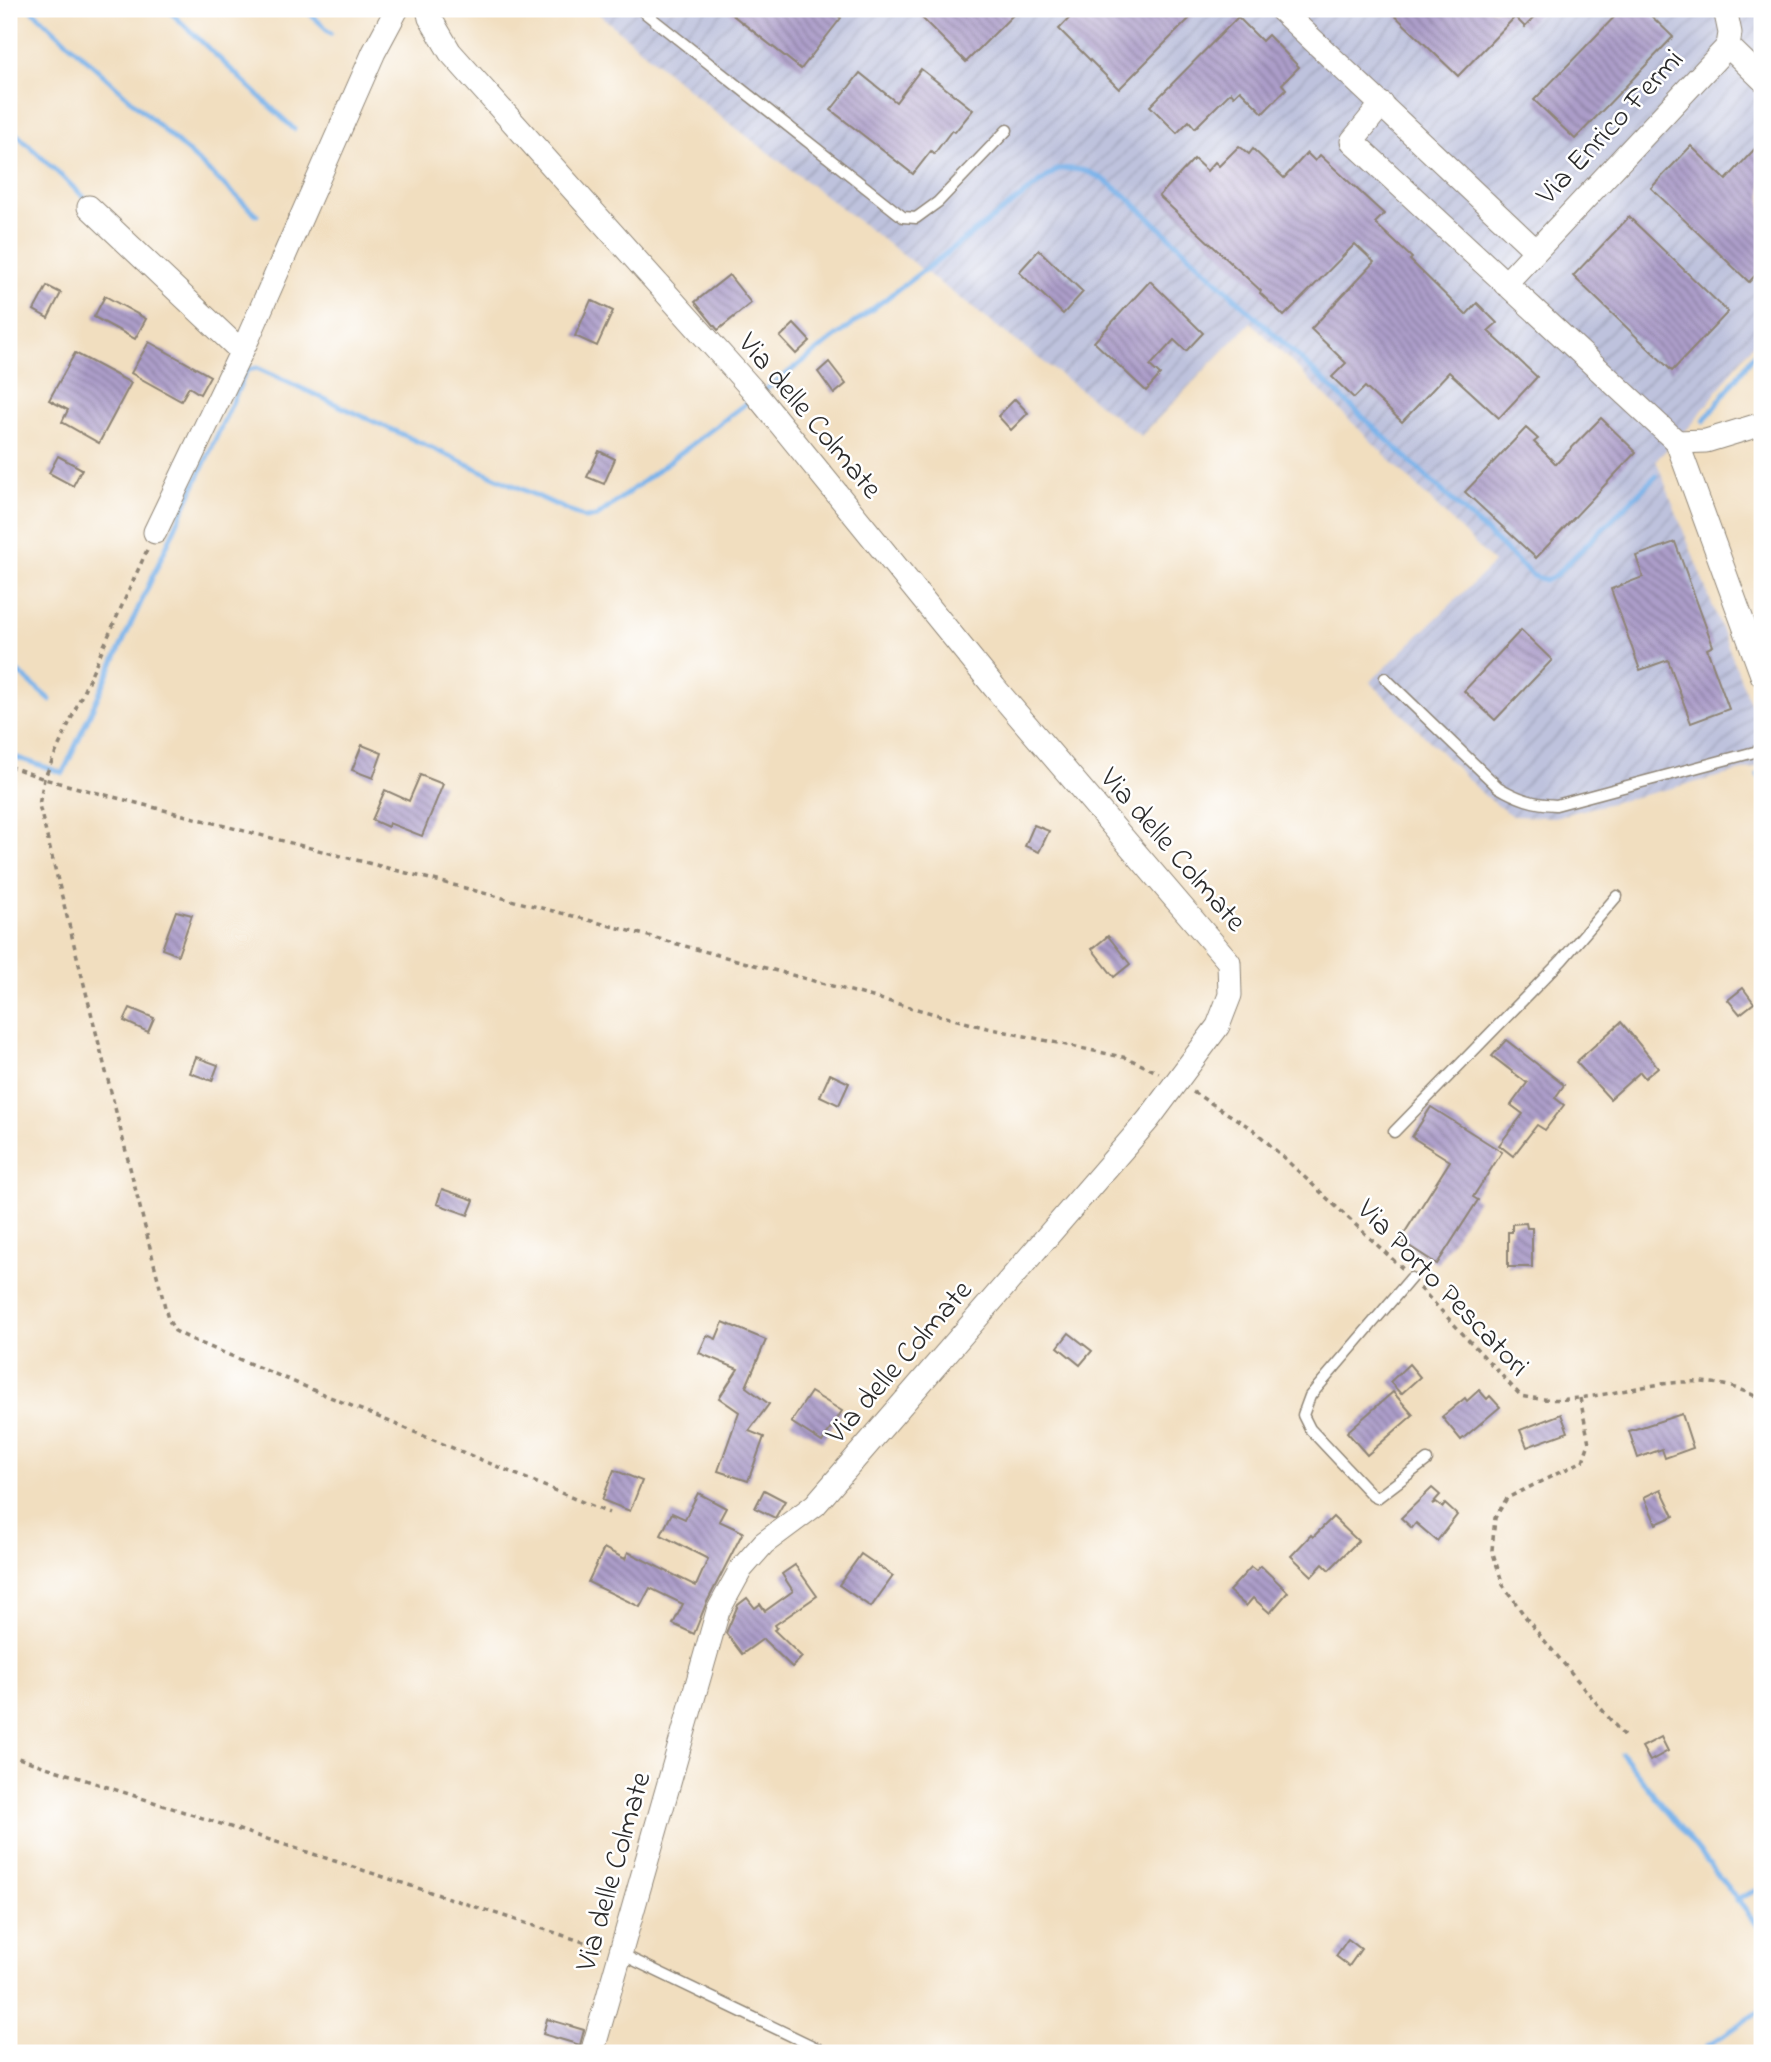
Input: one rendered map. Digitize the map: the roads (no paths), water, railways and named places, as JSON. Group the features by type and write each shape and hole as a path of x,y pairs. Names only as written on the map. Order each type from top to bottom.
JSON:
{"street":[{"path":"155,532 241,351 374,51 397,9"},
{"name":"Via delle Colmate","path":"428,9 430,18 450,52 756,395 995,688 1229,962 1230,995 1219,1026 1148,1120 815,1505 764,1543 741,1569 718,1611 592,2053"},
{"path":"1280,9 1535,250"},
{"name":"Via Enrico Fermi","path":"1505,284 1728,46 1730,33 1725,9"},
{"name":"Via Enrico Fermi","path":"1728,46 1762,79"},
{"path":"1382,104 1352,141 1677,442 1762,675"},
{"path":"89,207 241,351"},
{"path":"1677,442 1706,441 1762,424"}],"lane":[{"path":"640,9 903,217 916,218 938,202 1007,130"},
{"path":"1385,678 1498,788 1534,803 1556,805 1762,750"},
{"path":"1394,1132 1562,960 1616,896"},
{"path":"1411,1278 1310,1396 1303,1415 1310,1429 1377,1498 1427,1460"},
{"path":"621,1954 827,2053"}],"waterway":[{"path":"31,9 257,215"},
{"path":"167,9 294,129"},
{"path":"305,9 331,33"},
{"path":"9,127 86,199"},
{"path":"761,393 1058,169 1069,169 1095,175 1126,196 1533,576 1546,580 1555,576 1656,476"},
{"path":"9,312 14,317"},
{"path":"1704,421 1762,344"},
{"path":"9,755 63,773 247,370 257,368 585,518 596,517 753,398"},
{"path":"9,664 50,700"},
{"path":"1758,775 1762,779"},
{"path":"1622,1754 1762,1931"},
{"path":"1737,1900 1762,1887"},
{"path":"1712,2053 1707,2046 1762,2010"}]}
